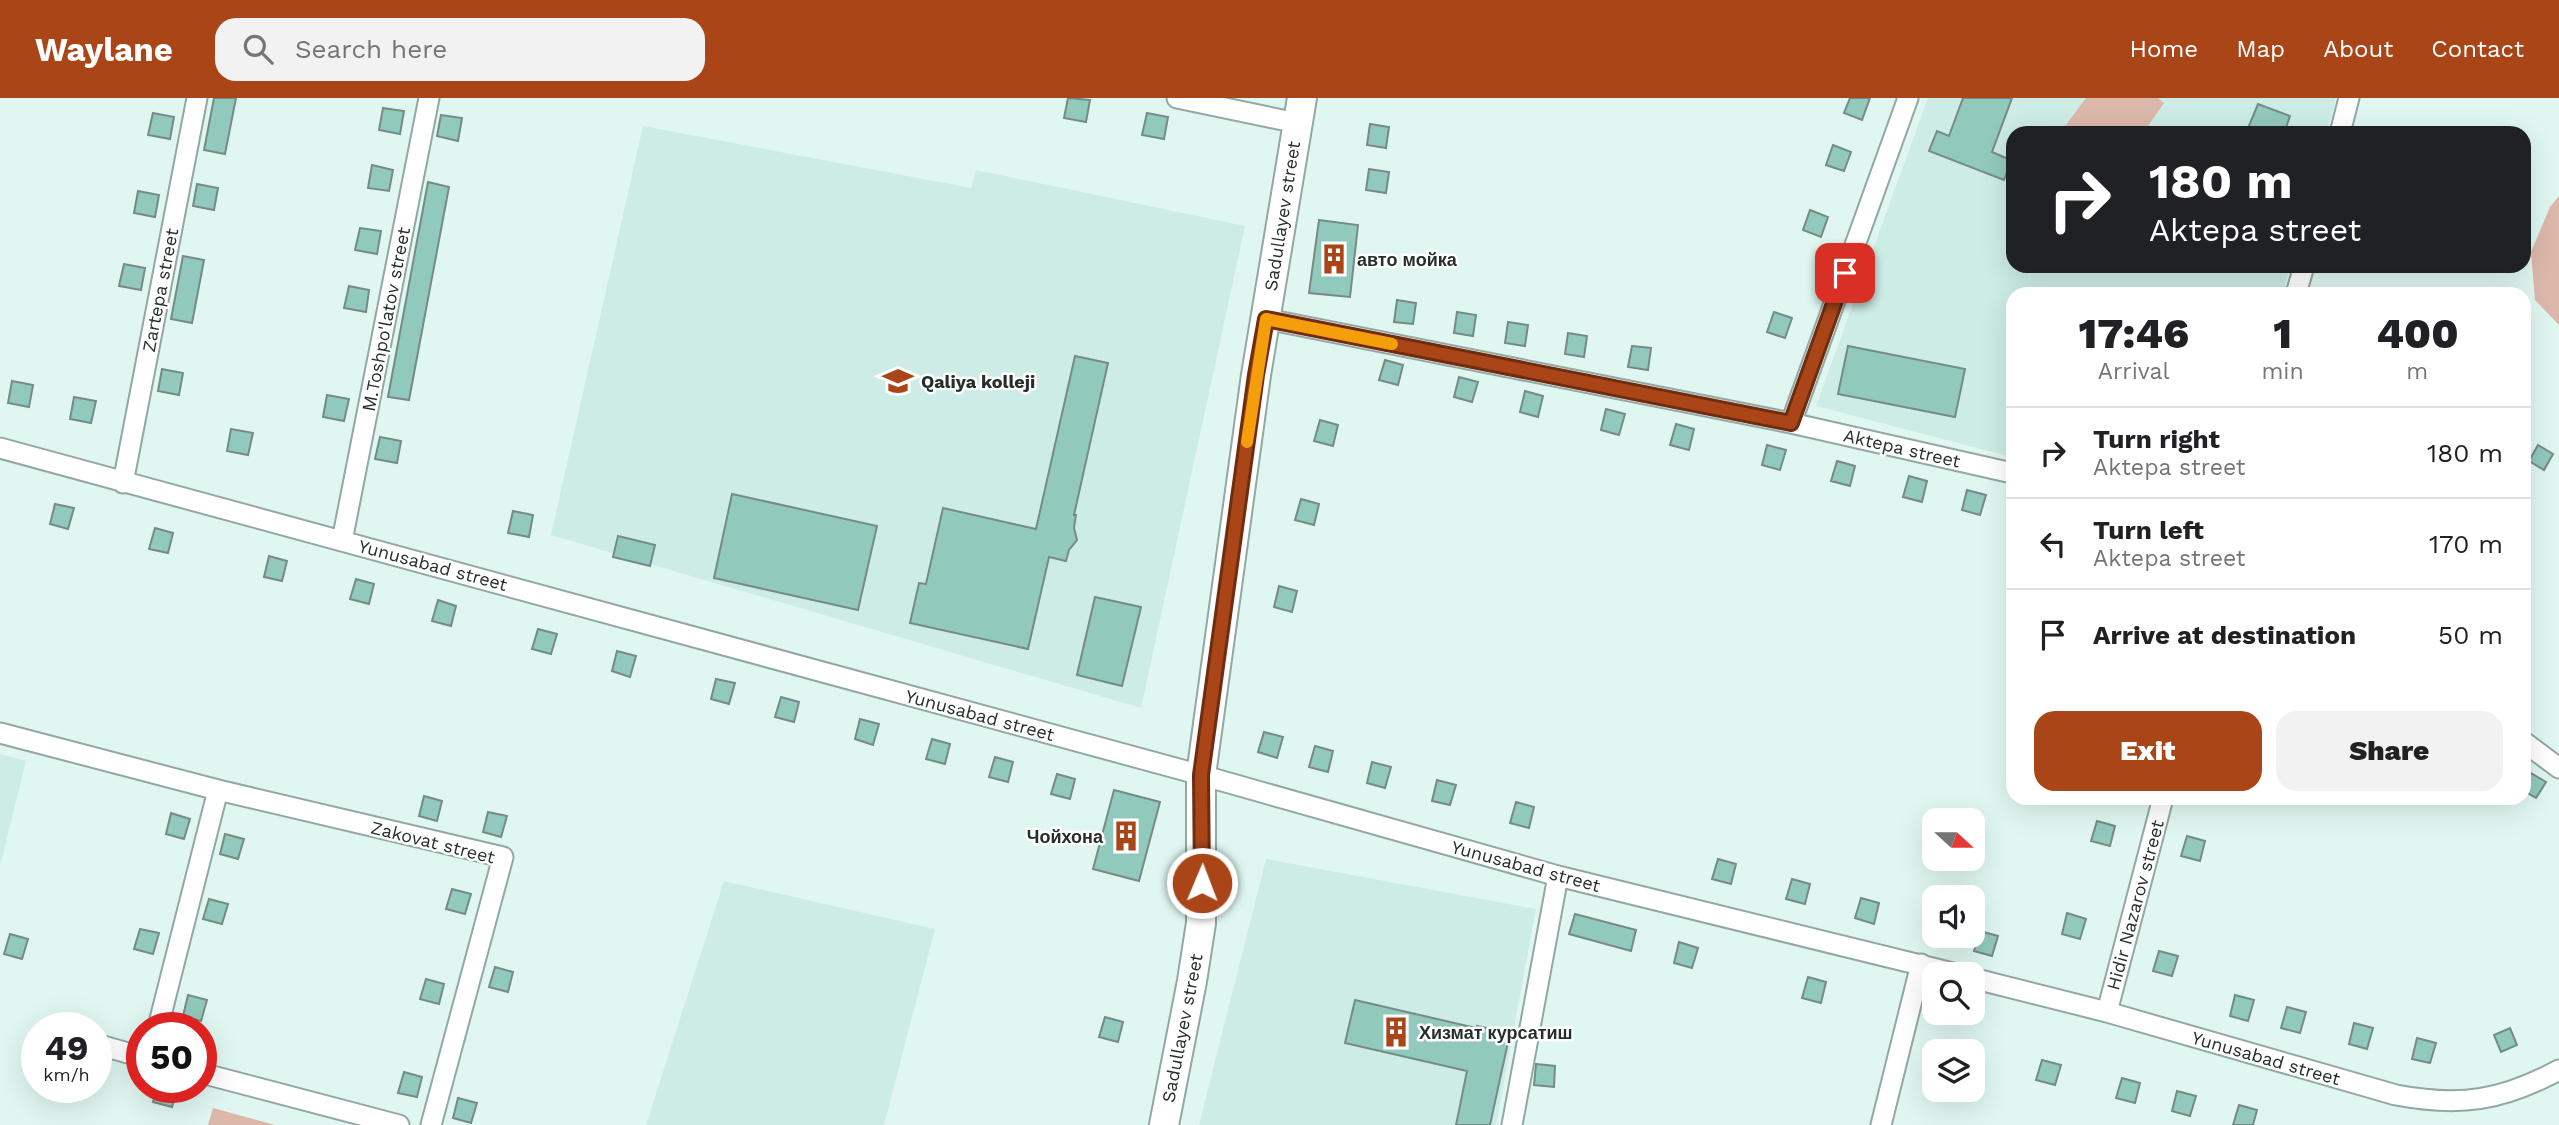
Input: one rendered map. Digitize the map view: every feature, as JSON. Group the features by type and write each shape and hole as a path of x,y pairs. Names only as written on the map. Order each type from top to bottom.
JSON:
{"main road":[{"name":"Sadullayev street","path":"1164,1125 1192,981 1200,923 1201,775 1256,375 1299,111"}],"street":[{"name":"Zartepa street","path":"122,483 197,98"},
{"name":"М.Toshpo'latov street","path":"342,541 429,98"},
{"path":"1178,98 1299,111"},
{"path":"1791,423 1908,98"},
{"path":"2342,126 2349,98"},
{"name":"Aktepa street","path":"1266,319 1791,423 2006,472"},
{"name":"Yunusabad street","path":"0,448 1201,775 1558,876 1921,964"},
{"name":"Zakovat street","path":"0,733 218,790 503,857 431,1125"},
{"path":"2531,748 2559,768"},
{"path":"162,1012 218,790"},
{"name":"Hidir Nazarov street","path":"2107,1012 2161,805"},
{"path":"1511,1125 1558,876"},
{"path":"1881,1125 1921,964"},
{"name":"Yunusabad street","path":"1985,981 2107,1012 2425,1101 2456,1102 2486,1098 2515,1091 2559,1070"},
{"path":"217,1077 399,1125"}],"shaded area":[{"path":"1928,98 2336,98 2328,126 2006,126 2006,273 2288,273 2285,287 2006,287 2006,455 1816,406"},
{"path":"2086,98 2158,98 2164,103 2148,126 2065,126"},
{"name":"Qaliya kolleji","path":"643,126 971,188 976,170 1245,226 1141,708 551,535"},
{"path":"2559,196 2559,325 2535,300 2531,252 2550,207"},
{"path":"0,754 26,761 0,866"},
{"path":"1266,859 1536,909 1496,1125 1199,1125"},
{"path":"724,881 935,929 884,1125 646,1125"},
{"path":"213,1108 275,1125 208,1125"}],"building":[{"path":"214,98 236,98 225,154 204,150"},
{"path":"1068,98 1090,100 1086,122 1064,118"},
{"path":"1850,98 1870,98 1862,120 1844,113"},
{"path":"1963,98 2012,98 1992,152 2006,158 2004,180 1929,151 1937,131 1949,136"},
{"path":"2258,104 2290,116 2286,126 2249,126"},
{"path":"383,108 404,111 400,134 379,130"},
{"path":"153,113 174,117 170,139 148,135"},
{"path":"1147,113 1168,117 1164,139 1142,135"},
{"path":"441,115 462,118 458,141 437,136"},
{"path":"1370,124 1389,127 1386,148 1367,145"},
{"path":"1833,145 1851,152 1844,171 1826,165"},
{"path":"372,165 393,170 389,191 368,188"},
{"path":"1369,169 1389,172 1386,193 1366,190"},
{"path":"428,182 449,187 409,400 388,397"},
{"path":"197,184 218,188 214,210 193,206"},
{"path":"138,191 159,195 155,217 134,213"},
{"path":"1810,210 1828,217 1821,237 1803,230"},
{"name":"авто мойка","path":"1319,220 1358,225 1350,297 1309,293"},
{"path":"360,228 381,231 377,254 355,250"},
{"path":"183,256 204,260 192,323 171,319"},
{"path":"124,264 145,268 141,290 119,286"},
{"path":"349,286 369,290 366,312 344,308"},
{"path":"1397,300 1416,303 1413,324 1394,322"},
{"path":"1457,312 1476,315 1473,336 1454,333"},
{"path":"1774,312 1792,318 1785,338 1767,332"},
{"path":"1508,322 1528,325 1525,346 1505,343"},
{"path":"1568,333 1587,336 1584,357 1565,354"},
{"path":"1632,346 1651,348 1648,370 1628,367"},
{"path":"1848,346 1965,369 1955,417 1838,394"},
{"path":"1075,356 1108,363 1074,515 1077,540 1069,550 1066,561 1049,557 1028,649 910,623 919,583 926,584 943,508 1036,529"},
{"path":"1385,360 1403,365 1398,385 1379,380"},
{"path":"162,369 183,373 179,395 158,391"},
{"path":"1459,377 1478,382 1472,402 1454,397"},
{"path":"12,381 33,385 29,407 8,403"},
{"path":"1525,391 1543,396 1538,417 1520,412"},
{"path":"327,395 349,399 344,421 323,417"},
{"path":"74,397 96,401 91,423 70,419"},
{"path":"1606,409 1625,414 1619,435 1601,430"},
{"path":"1320,420 1338,425 1333,446 1314,441"},
{"path":"1676,424 1694,429 1689,450 1670,445"},
{"path":"231,429 253,433 248,455 227,451"},
{"path":"380,437 401,441 397,463 375,459"},
{"path":"1767,445 1786,450 1780,470 1762,465"},
{"path":"2538,445 2553,454 2544,470 2531,462"},
{"path":"1837,461 1855,466 1850,486 1831,481"},
{"path":"1909,476 1927,481 1922,502 1903,497"},
{"path":"1967,490 1986,495 1980,515 1962,510"},
{"path":"732,494 877,526 858,610 714,578"},
{"path":"1301,499 1319,504 1314,525 1295,520"},
{"path":"55,504 74,508 68,529 50,524"},
{"path":"513,511 533,515 529,537 508,533"},
{"path":"155,528 173,533 168,553 149,549"},
{"path":"618,536 655,545 650,566 613,557"},
{"path":"269,556 287,561 282,581 264,577"},
{"path":"356,579 374,584 369,604 350,599"},
{"path":"1279,586 1297,591 1292,612 1274,607"},
{"path":"1095,597 1141,607 1122,686 1077,675"},
{"path":"438,600 456,606 451,626 432,621"},
{"path":"538,629 557,634 551,654 532,649"},
{"path":"617,651 636,656 630,677 612,671"},
{"path":"716,679 735,683 729,704 711,699"},
{"path":"781,697 799,702 794,722 775,717"},
{"path":"860,719 879,724 873,745 855,739"},
{"path":"1264,732 1283,737 1277,758 1258,752"},
{"path":"932,739 950,744 945,764 926,759"},
{"path":"1315,746 1333,751 1328,772 1309,767"},
{"path":"995,757 1013,762 1008,782 989,777"},
{"path":"1372,762 1391,767 1385,788 1367,783"},
{"path":"2531,773 2546,782 2536,798 2531,795"},
{"path":"1057,774 1075,779 1070,799 1051,794"},
{"path":"1437,780 1456,785 1450,805 1432,801"},
{"name":"Чойхона","path":"1114,790 1160,802 1139,881 1093,869"},
{"path":"424,796 442,801 437,821 419,816"},
{"path":"1516,802 1534,807 1529,828 1510,823"},
{"path":"488,812 507,816 501,837 483,832"},
{"path":"171,813 190,819 184,839 166,834"},
{"path":"2097,821 2115,826 2110,846 2091,841"},
{"path":"225,834 244,839 238,859 220,854"},
{"path":"2187,836 2205,841 2200,861 2181,856"},
{"path":"1718,859 1736,864 1731,884 1712,879"},
{"path":"1792,879 1810,884 1805,904 1786,899"},
{"path":"452,889 471,894 465,914 446,909"},
{"path":"1861,898 1879,903 1874,924 1855,918"},
{"path":"209,899 228,904 222,924 203,919"},
{"path":"2067,913 2086,919 2080,939 2062,934"},
{"path":"1575,914 1636,930 1631,951 1569,934"},
{"path":"140,929 159,933 153,954 134,949"},
{"path":"1985,932 1998,936 1992,956 1974,951 1975,948 1985,948"},
{"path":"10,934 28,939 22,959 4,954"},
{"path":"1679,942 1698,948 1692,968 1674,963"},
{"path":"2159,951 2178,956 2172,976 2153,971"},
{"path":"495,967 513,972 508,992 489,987"},
{"path":"1808,977 1826,982 1821,1003 1802,998"},
{"path":"426,979 444,984 439,1004 420,999"},
{"path":"188,995 207,1000 204,1012 184,1012"},
{"path":"2235,995 2254,1000 2248,1021 2230,1016"},
{"path":"1355,1000 1476,1028 1477,1026 1510,1033 1490,1125 1456,1125 1467,1071 1345,1043"},
{"path":"2287,1007 2306,1012 2300,1033 2281,1028"},
{"path":"1105,1017 1123,1022 1118,1042 1099,1037"},
{"path":"2354,1023 2373,1028 2367,1049 2349,1044"},
{"path":"2510,1028 2517,1045 2501,1052 2494,1035"},
{"path":"2417,1038 2436,1043 2430,1063 2412,1059"},
{"path":"2042,1060 2061,1065 2055,1085 2036,1080"},
{"path":"1536,1064 1555,1066 1554,1087 1534,1085"},
{"path":"404,1072 422,1077 417,1097 398,1093"},
{"path":"2122,1078 2140,1083 2135,1103 2116,1098"},
{"path":"2177,1091 2196,1096 2190,1116 2172,1111"},
{"path":"458,1098 477,1103 471,1123 453,1118"},
{"path":"157,1103 173,1103 172,1107"},
{"path":"2239,1105 2257,1110 2253,1125 2233,1125"}],"slow traffic":[{"path":"1247,442 1266,319 1392,344"}],"place":[{"name":"авто мойка","path":"1334,259"},
{"name":"Qaliya kolleji","path":"898,381"},
{"name":"Чойхона","path":"1126,836"},
{"name":"Хизмат курсатиш","path":"1396,1032"}],"route":[{"path":"1202,883 1201,775 1266,319 1791,423 1845,273"}]}
